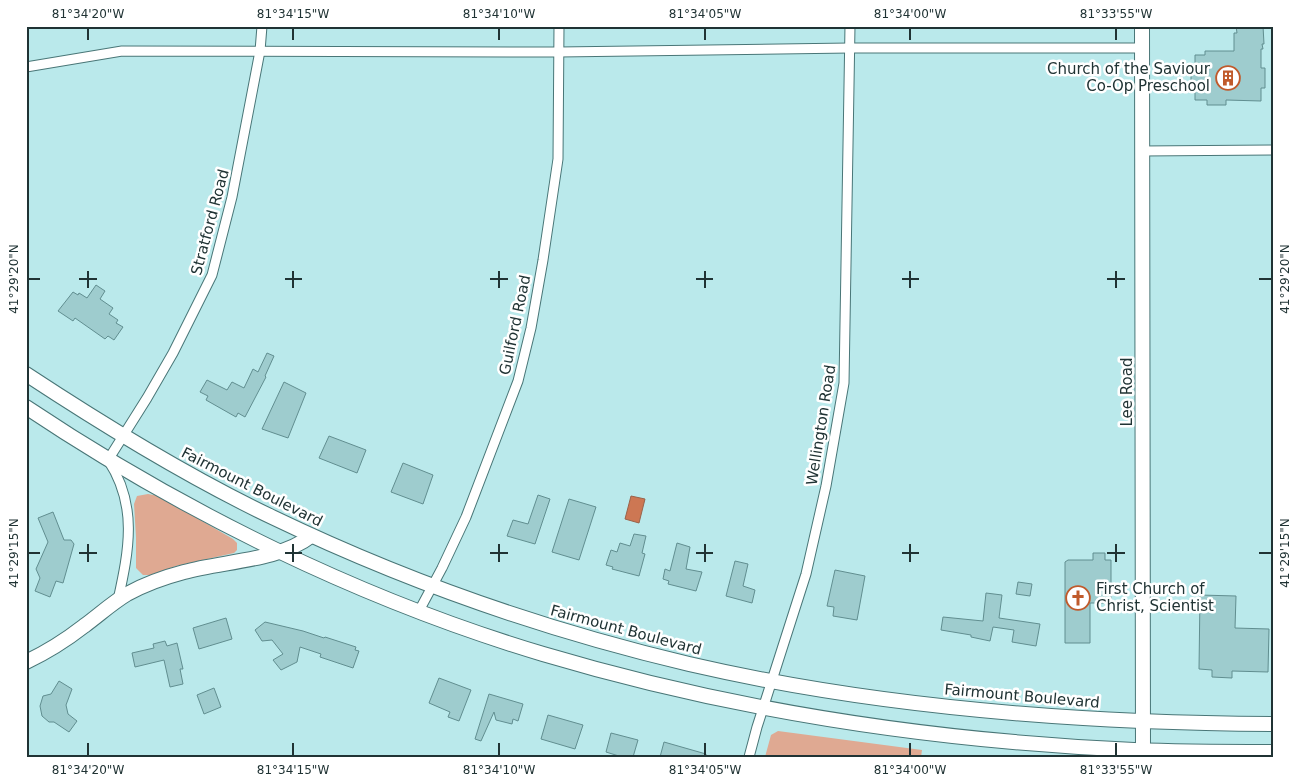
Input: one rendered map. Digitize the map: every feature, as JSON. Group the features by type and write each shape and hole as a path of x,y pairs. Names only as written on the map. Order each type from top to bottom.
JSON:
{"main road":[{"name":"Lee Road","path":"1142,26 1143,754"},
{"name":"Fairmount Boulevard","path":"26,374 123,436 236,499 311,536 433,586 588,638 689,664 772,681 871,697 1045,716 1142,722 1273,724"},
{"path":"26,407 108,460 214,519 281,552 419,611 496,639 574,663 666,688 763,708 936,734 1143,754 1273,752"},
{"path":"26,662 44,654 74,634 118,600 153,582 182,572 281,552 294,547 311,536"}],"street":[{"name":"Stratford Road","path":"108,460 173,353 212,275 232,197 260,51 262,26"},
{"name":"Guilford Road","path":"419,611 456,540 483,476 518,380 543,260 558,159 558,26"},
{"name":"Wellington Road","path":"750,757 763,708 806,574 826,486 844,383 850,26"},
{"path":"26,67 122,51 558,52 850,48 1142,48"},
{"path":"1142,151 1273,150"},
{"path":"108,460 122,487 129,524 128,553 118,600"}],"shaded area":[{"path":"148,494 159,496 233,539 237,543 237,550 234,553 176,566 150,575 143,575 136,568 134,504 137,496"},
{"path":"631,496 645,499 639,523 625,519"},
{"path":"778,731 922,750 921,757 765,757 771,735"}],"building":[{"name":"Church of the Saviour Co-Op Preschool","path":"1236,26 1263,26 1264,44 1262,44 1263,49 1261,49 1261,68 1265,68 1265,88 1261,88 1261,101 1226,100 1226,105 1207,105 1207,100 1195,100 1195,89 1191,89 1191,68 1195,68 1195,55 1205,55 1205,51 1234,51 1234,33 1237,33"},
{"path":"96,285 105,291 100,299 113,308 109,314 118,320 116,323 123,327 114,340 108,336 105,339 75,318 73,321 58,311 73,292 87,298"},
{"path":"267,353 274,356 266,377 245,417 238,413 236,417 206,400 208,396 200,392 207,380 227,390 232,382 244,388 253,369 258,372"},
{"path":"284,382 306,393 288,438 262,429"},
{"path":"329,436 366,450 357,473 319,458"},
{"path":"403,463 433,475 423,504 391,492"},
{"path":"538,495 550,499 535,544 507,536 513,520 528,524"},
{"path":"569,499 596,507 579,560 552,552"},
{"path":"53,512 64,540 71,540 74,544 63,583 56,581 50,597 35,591 40,578 36,569 48,542 38,518"},
{"path":"634,534 646,536 642,553 645,554 639,576 612,569 613,567 606,565 611,550 617,552 620,543 630,546"},
{"path":"677,543 690,547 686,569 702,572 696,591 668,584 669,581 663,579 665,569 670,571"},
{"name":"First Church of Christ, Scientist","path":"1093,553 1105,553 1105,560 1111,560 1111,603 1090,603 1090,643 1065,643 1065,562 1068,560 1093,560"},
{"path":"735,561 748,564 743,586 755,590 752,603 726,596"},
{"path":"835,570 865,576 857,620 833,616 834,607 827,606"},
{"path":"1018,582 1032,584 1030,596 1016,594"},
{"path":"986,593 1002,595 999,618 1040,624 1036,646 1012,642 1014,630 993,627 990,641 971,637 971,635 941,630 943,617 983,621"},
{"path":"1200,595 1236,596 1235,628 1269,629 1268,672 1232,671 1232,678 1212,677 1212,670 1199,669"},
{"path":"226,618 232,639 199,649 193,628"},
{"path":"265,622 356,647 355,650 359,651 353,668 320,657 321,654 300,647 297,662 281,670 273,660 283,654 272,640 262,641 255,630"},
{"path":"165,641 167,646 177,643 183,669 180,669 183,684 170,687 164,660 135,667 132,653 154,648 153,644"},
{"path":"439,678 471,690 459,721 448,717 450,712 429,703"},
{"path":"59,681 72,689 66,705 68,714 77,721 69,732 54,722 49,722 42,716 40,706 43,696 51,694"},
{"path":"214,688 221,707 204,714 197,695"},
{"path":"489,694 523,704 518,721 513,719 512,724 496,720 494,712 481,741 475,739"},
{"path":"548,715 583,725 575,749 541,739"},
{"path":"611,733 638,740 633,757 622,757 606,752"},
{"path":"664,742 706,754 706,757 660,757"}],"place":[{"name":"Church of the Saviour Co-Op Preschool","path":"1228,78"},
{"name":"First Church of Christ, Scientist","path":"1078,598"}]}
